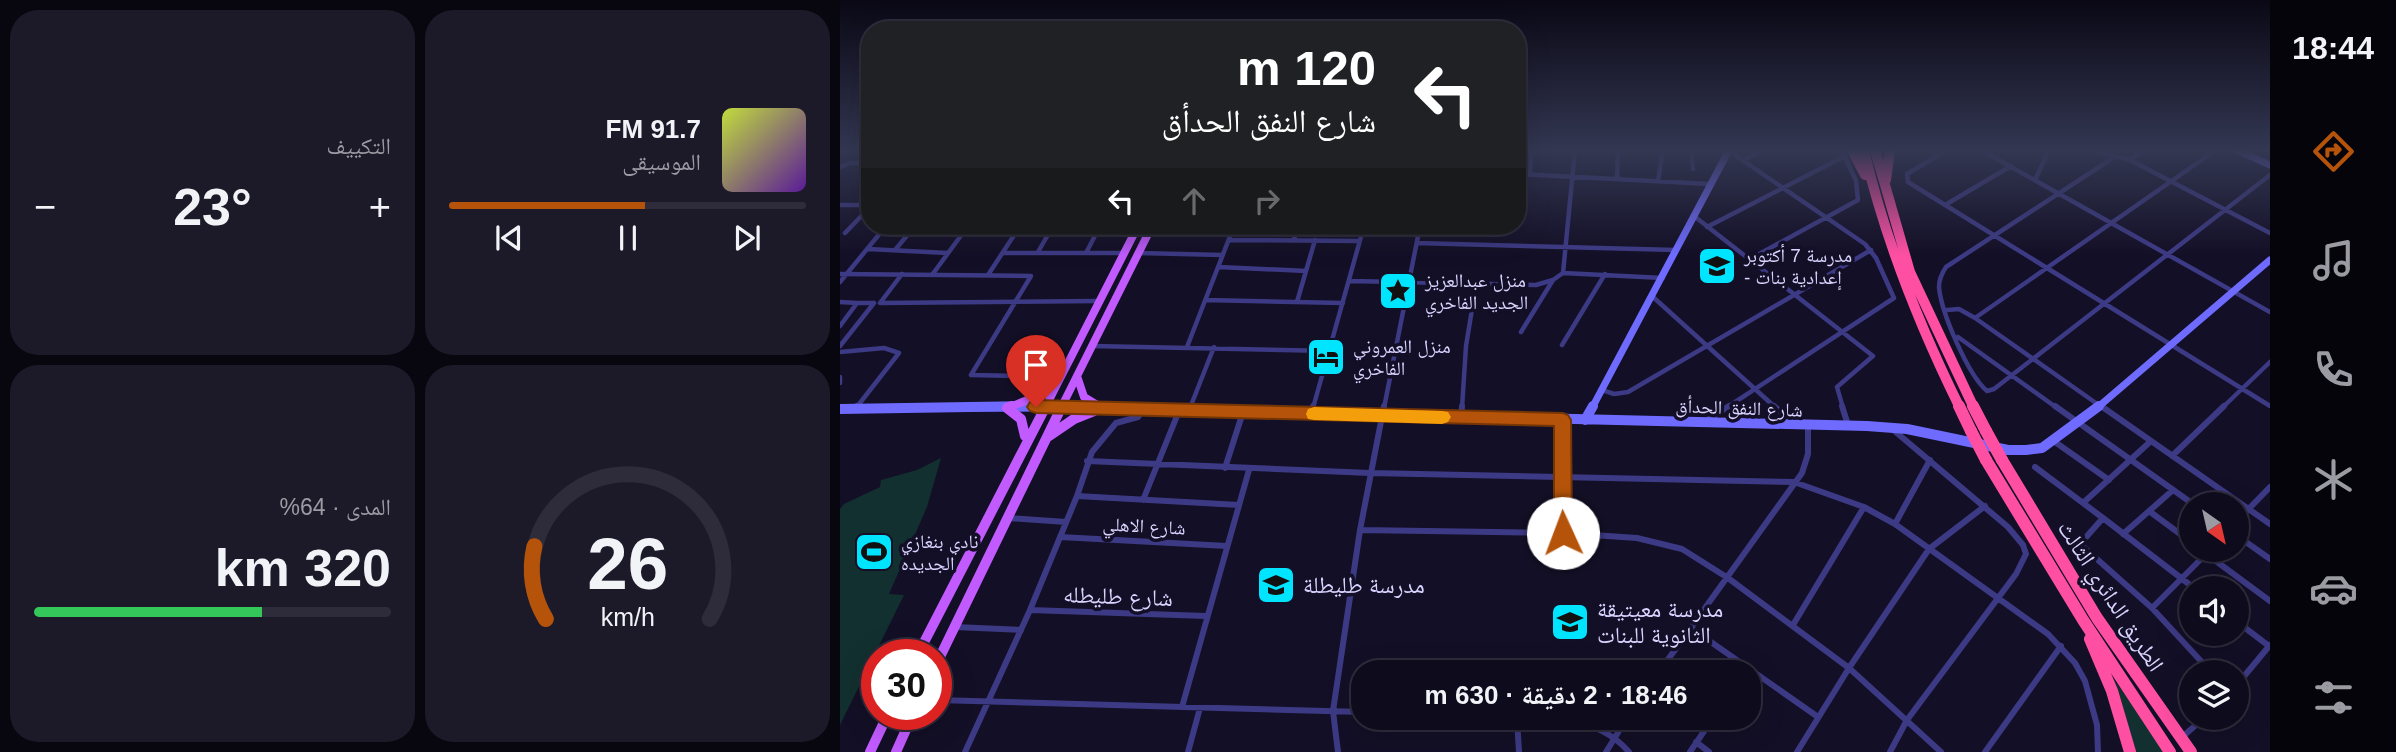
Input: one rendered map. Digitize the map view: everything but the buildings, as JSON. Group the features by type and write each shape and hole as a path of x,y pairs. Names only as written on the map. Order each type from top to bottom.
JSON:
{"highway":[{"name":"الطريق الدائري الثالث","path":"1871,185 1906,291 1986,460 2083,620 2171,752"},
{"name":"الطريق الدائري الثالث","path":"1885,186 1910,272 1956,374 1986,431 2097,618 2191,752"},
{"path":"2083,620 2112,691 2130,752"}],"main road":[{"path":"1585,420 1653,297 1709,185"},
{"path":"926,639 1133,235"},
{"path":"949,639 1147,235"},
{"name":"شارع النفق الحدأق","path":"840,409 1042,408 1795,424 1890,428 2008,450 2037,450 2054,442 2079,423 2270,260"},
{"path":"1077,376 1082,395 1099,409"},
{"path":"1007,408 1032,398 1058,378"},
{"path":"1007,408 1021,417 1025,424 1024,443"},
{"path":"1045,439 1065,424 1099,409"},
{"path":"870,752 880,730"},
{"path":"896,752 906,730"}],"street":[{"path":"1521,332 1553,280 1563,272 1568,247 1572,185"},
{"path":"1703,423 1894,298 1871,250 1780,185"},
{"path":"1707,227 1787,185"},
{"path":"1750,259 1860,198 1857,185"},
{"path":"1916,185 2270,406"},
{"path":"1945,205 1979,185"},
{"path":"2044,185 2270,312"},
{"path":"2071,185 1946,267 1941,273 1939,288 1973,379 1987,391 1994,389 2258,185"},
{"path":"1975,318 2167,185"},
{"path":"2178,185 2270,233"},
{"path":"840,205 861,206"},
{"path":"845,233 861,216"},
{"path":"1694,216 1873,356 1837,387 1849,426"},
{"path":"840,282 843,274 879,235"},
{"path":"895,250 908,235"},
{"path":"932,275 961,235"},
{"path":"988,275 1014,235"},
{"path":"1038,252 1048,235"},
{"path":"1086,253 1095,235"},
{"path":"1187,346 1231,235"},
{"path":"1294,239 1295,235"},
{"path":"1311,414 1361,235"},
{"path":"1338,752 1334,711 1360,530 1418,235"},
{"path":"1229,240 1359,241"},
{"path":"1297,302 1315,240"},
{"path":"1417,243 1676,250"},
{"path":"868,249 948,253"},
{"path":"1602,390 1614,394 1628,392 1871,250"},
{"path":"1003,253 1123,253"},
{"path":"1138,253 1223,255"},
{"path":"1219,267 1306,271"},
{"path":"1563,272 1663,278"},
{"path":"843,274 1031,276 971,375 1058,378"},
{"path":"840,349 902,274"},
{"path":"1562,345 1605,274"},
{"path":"1350,281 1536,285 1553,280"},
{"path":"1461,418 1466,346 1476,285"},
{"path":"1653,297 1795,424"},
{"path":"1206,300 1343,303"},
{"path":"840,302 1015,304 1097,301"},
{"path":"840,326 857,303"},
{"path":"1947,310 1959,309 1975,318 2224,492"},
{"path":"1958,337 2179,494"},
{"path":"1092,346 1330,351"},
{"path":"1143,500 1214,347"},
{"path":"840,349 884,348 899,353 855,409"},
{"path":"2172,456 2270,362"},
{"path":"840,377 840,383"},
{"path":"965,752 1030,610 1077,496 1087,461 1111,427 1138,417 1140,410"},
{"path":"1225,468 1243,412"},
{"path":"1563,420 1563,533"},
{"path":"1667,660 1728,578 1806,463 1808,426"},
{"path":"1890,428 1985,506 2017,537 2026,551 2022,565 1907,720 1890,752"},
{"path":"2083,503 2151,441"},
{"path":"2054,442 2109,480"},
{"path":"1895,524 1930,460"},
{"path":"1087,461 1249,470 1794,482 1864,507 1895,524 1998,596 2061,646 2085,681 2097,725 2098,752"},
{"path":"2035,467 2179,576"},
{"path":"1182,708 1249,470"},
{"path":"2270,487 2249,509 2270,524"},
{"path":"2123,534 2173,489"},
{"path":"1077,496 1238,505"},
{"path":"1797,752 1849,668 1929,549 1985,506"},
{"path":"1793,625 1864,507"},
{"path":"2149,510 2179,533"},
{"path":"1007,518 1066,522"},
{"path":"2103,518 2080,544 2152,608 2200,660"},
{"path":"1360,530 1563,533 1637,538 1682,549 1728,578 1849,668 1941,752"},
{"name":"شارع الاهلي","path":"1060,537 1227,546"},
{"path":"2249,545 2270,559"},
{"path":"2184,576 2196,562"},
{"path":"2220,562 2270,601"},
{"path":"2152,608 2179,581"},
{"name":"شارع طليطله","path":"1030,610 1206,616"},
{"path":"955,627 1021,630"},
{"path":"1690,628 1734,660"},
{"path":"2249,630 2269,645 2249,670"},
{"path":"1985,752 2061,646"},
{"path":"1761,679 1818,717"},
{"path":"952,701 1351,712"},
{"path":"1188,752 1200,708"},
{"path":"1518,730 1519,752"},
{"path":"1606,730 1615,734 1629,752"},
{"path":"1606,752 1618,730"},
{"path":"1690,752 1704,730"},
{"path":"2181,738 2190,730"},
{"path":"1696,742 1709,752"}],"green space":[{"name":"نادي بنغازي الجديده","path":"941,458 927,507 889,594 904,595 882,639 861,639 861,682 840,725 840,509 844,504 880,487 881,480 917,470"},
{"path":"2099,659 2167,752 2133,752"}],"slow traffic":[{"path":"1314,414 1442,417"}],"place":[{"name":"مدرسة 7 أكتوبر - إعدادية بنات","path":"1717,266"},
{"name":"منزل عبدالعزيز الجديد الفاخري","path":"1398,291"},
{"name":"منزل العمروني الفاخري","path":"1326,357"},
{"name":"نادي بنغازي الجديده","path":"874,552"},
{"name":"مدرسة طليطلة","path":"1276,585"},
{"name":"مدرسة معيتيقة الثانوية للبنات","path":"1570,622"}],"route":[{"path":"1036,407 1563,420 1563,533"}]}
